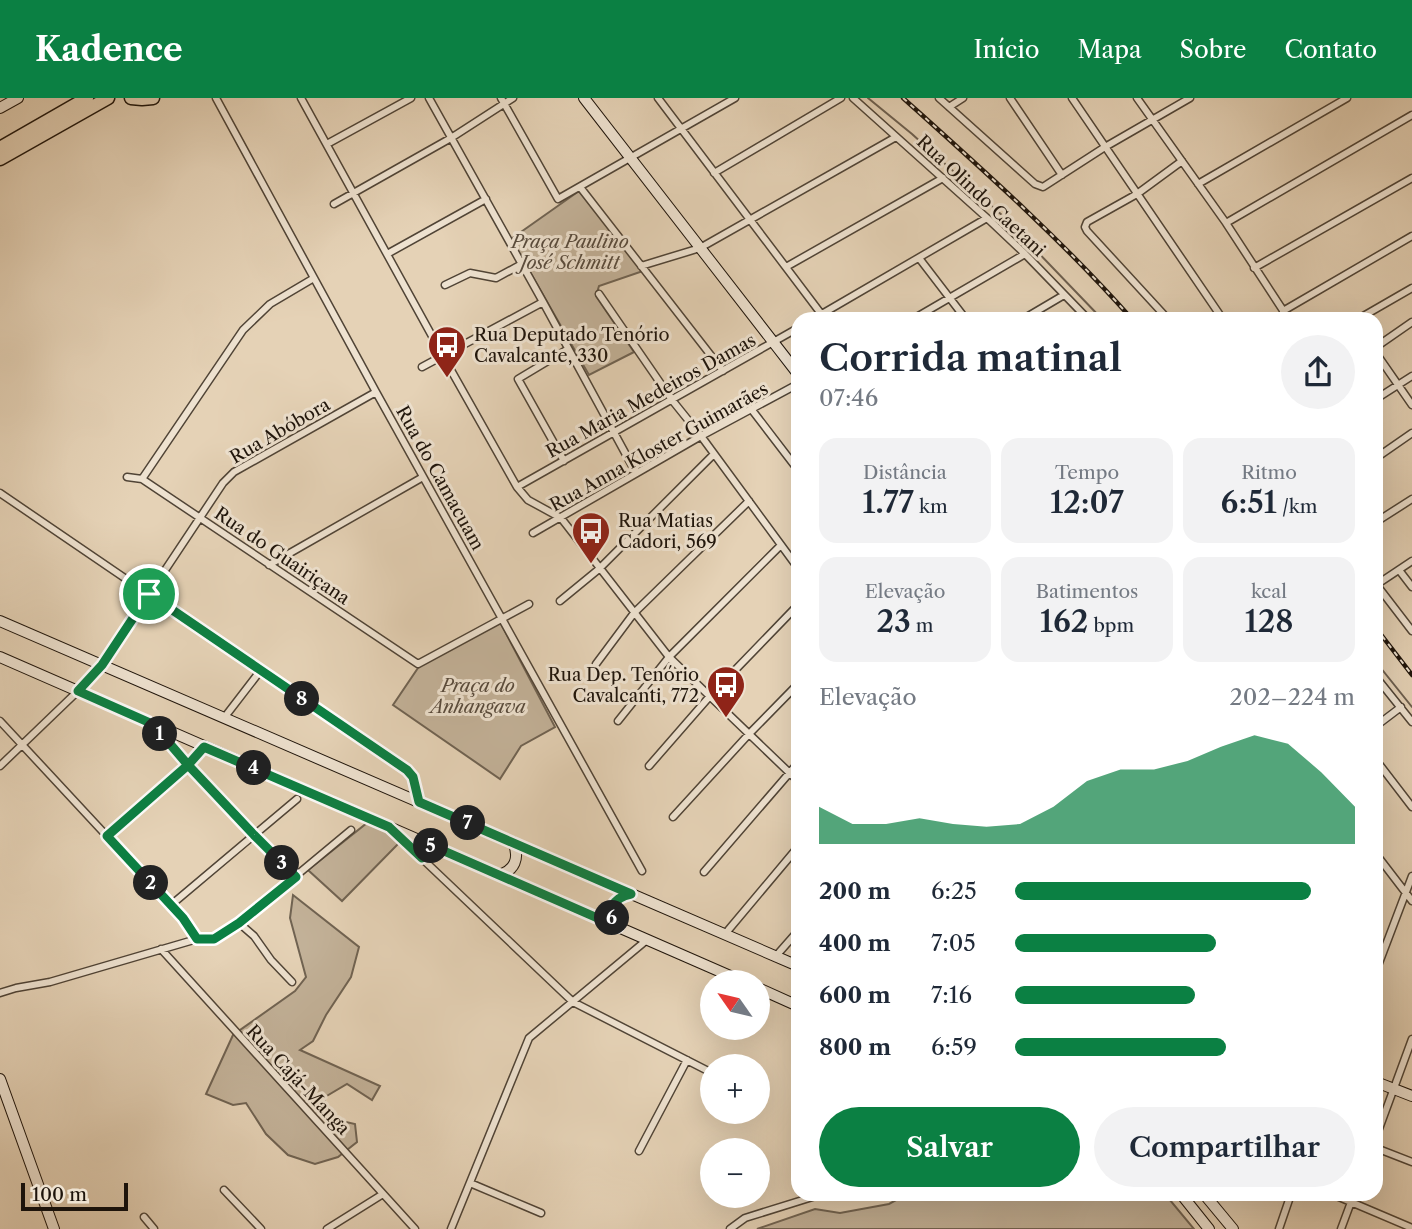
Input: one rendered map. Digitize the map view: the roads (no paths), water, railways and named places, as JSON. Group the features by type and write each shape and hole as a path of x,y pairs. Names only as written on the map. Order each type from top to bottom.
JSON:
{"highway":[{"path":"0,148 86,104 108,98"},
{"path":"0,159 86,104 119,98"},
{"path":"131,98 153,98"}],"main road":[{"path":"0,108 18,98"},
{"path":"584,98 791,365"},
{"path":"0,621 791,963"},
{"path":"0,657 648,939 712,970"},
{"path":"498,875 506,873 517,859 513,842"},
{"path":"618,927 611,914 612,906 623,896 631,894"},
{"path":"770,993 791,1003"},
{"path":"0,1079 54,1229"},
{"path":"1383,1085 1412,1096"},
{"path":"1187,1201 1211,1229 1215,1221 1221,1219 1230,1225"},
{"path":"1210,1201 1230,1225"}],"street":[{"name":"Rua do Camacuam","path":"216,98 642,871"},
{"path":"302,98 517,487 528,500 561,518 669,657 789,772 704,872"},
{"path":"327,144 411,98"},
{"path":"429,98 636,473"},
{"path":"334,204 451,138 503,101 513,98"},
{"path":"658,98 786,267 815,312"},
{"path":"503,101 558,199 735,98"},
{"path":"714,173 841,98"},
{"name":"Rua Olindo Caetani","path":"853,98 987,218 1081,312"},
{"path":"939,98 1040,187 1190,98"},
{"path":"949,107 963,98"},
{"path":"1010,98 1062,175"},
{"path":"1072,98 1218,312"},
{"path":"1137,98 1226,223 1283,311 1412,236"},
{"path":"1198,184 1347,98"},
{"path":"1226,223 1412,115"},
{"path":"641,266 700,248 896,137"},
{"path":"1161,312 1085,227 1087,222 1137,194 1182,161"},
{"path":"786,267 943,178"},
{"path":"1254,268 1412,178"},
{"path":"580,187 723,371"},
{"path":"387,254 486,199"},
{"path":"825,312 987,218"},
{"path":"926,312 1025,254"},
{"path":"919,258 960,312"},
{"path":"445,285 470,273 496,278 522,264"},
{"path":"142,480 243,330 270,304 314,278"},
{"path":"1370,312 1412,288"},
{"path":"599,294 672,400 791,559"},
{"path":"1035,312 1064,295"},
{"path":"422,367 543,302"},
{"path":"1383,342 1412,322"},
{"name":"Rua Maria Medeiros Damas","path":"517,487 791,332"},
{"path":"564,461 518,379 568,349"},
{"path":"1383,363 1412,405"},
{"path":"1383,395 1412,376"},
{"name":"Rua Anna Kloster Guimarães","path":"533,533 701,436 791,388"},
{"name":"Rua Abóbora","path":"0,766 102,665 223,483 234,472 376,392"},
{"path":"752,410 791,461"},
{"path":"1383,453 1412,433"},
{"path":"560,601 599,569 714,454"},
{"path":"269,565 423,477"},
{"name":"Rua do Guairiçana","path":"127,478 142,480 418,664 502,618"},
{"path":"0,492 407,770 413,777 419,802"},
{"path":"1383,518 1412,499"},
{"path":"596,664 634,613 749,501"},
{"path":"618,721 669,657 781,545"},
{"path":"1383,580 1412,561"},
{"path":"1399,570 1412,587"},
{"path":"1383,593 1412,631"},
{"path":"502,618 529,604"},
{"path":"649,766 710,696 791,613"},
{"path":"224,718 261,670"},
{"path":"1383,685 1412,722"},
{"path":"673,817 791,691"},
{"path":"1383,721 1401,707"},
{"path":"0,721 183,918 197,939"},
{"path":"148,722 296,877"},
{"path":"107,836 188,765 204,747"},
{"path":"1383,769 1412,807"},
{"path":"171,905 297,799"},
{"path":"389,827 573,1002 700,1067"},
{"path":"0,993 50,982 197,939 214,939 239,923 351,830"},
{"path":"422,858 420,853 428,844"},
{"path":"725,934 791,856"},
{"path":"1383,864 1412,901"},
{"path":"1383,952 1412,876"},
{"path":"239,923 254,936 271,960 292,982"},
{"path":"451,1229 530,1038 648,939"},
{"path":"776,956 791,939"},
{"name":"Rua Cajá-Manga","path":"161,949 415,1229"},
{"path":"1383,1118 1412,1039"},
{"path":"639,1151 687,1060"},
{"path":"1383,1151 1412,1162"},
{"path":"470,1183 541,1213"},
{"path":"224,1190 261,1229"},
{"path":"327,1229 383,1194"},
{"path":"730,1229 745,1218 800,1201"},
{"path":"1279,1229 1289,1201"},
{"path":"1341,1229 1351,1202 1412,1228"},
{"path":"144,1217 154,1229"}],"waterway":[{"path":"868,98 1004,217 1095,312"},
{"path":"1383,671 1412,707"}],"railway":[{"path":"903,98 1049,232 1125,312"},
{"path":"1383,637 1412,675"}],"place":[{"name":"Rua Deputado Tenório Cavalcante, 330","path":"447,379"},
{"name":"Rua Matias Cadori, 569","path":"591,565"},
{"name":"Rua Dep. Tenório Cavalcanti, 772","path":"726,719"}],"park label":[{"name":"Praça Paulino José Schmitt","path":"570,252"},
{"name":"Praça do Anhangava","path":"478,696"}]}
